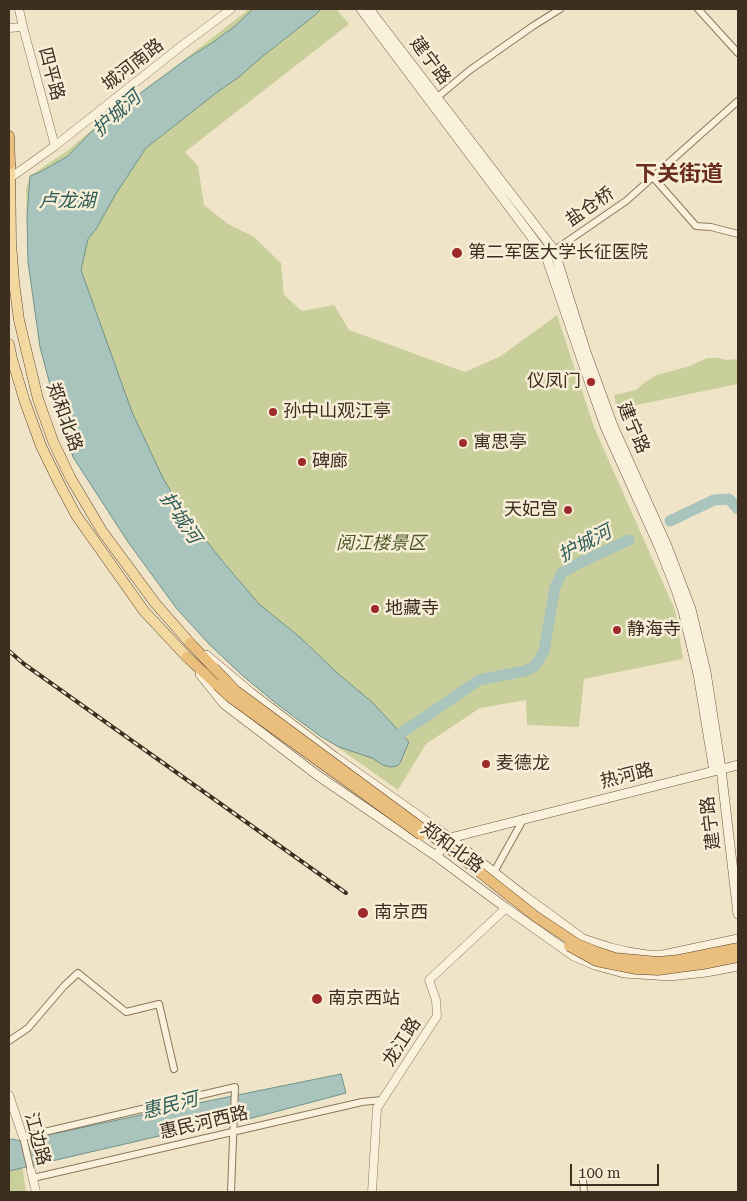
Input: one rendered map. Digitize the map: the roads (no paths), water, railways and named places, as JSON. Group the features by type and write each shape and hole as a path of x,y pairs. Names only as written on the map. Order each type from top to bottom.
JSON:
{"highway":[{"path":"9,136 10,164"},
{"name":"郑和北路","path":"190,643 236,691 458,855 535,916 578,944 615,958 658,962 679,960 738,948"},
{"name":"郑和北路","path":"186,657 230,697 452,857 556,939 574,950 596,961 636,969 658,970 703,964 738,956"}],"main road":[{"name":"建宁路","path":"361,9 434,100 550,253 613,426 667,546 691,609 706,672 738,914"},
{"name":"建宁路","path":"369,9 434,100"},
{"name":"郑和北路","path":"10,164 11,243 14,282 19,320 38,399 70,477 102,531 155,603 190,643 216,662 250,692 328,751 450,838 583,939 611,948 646,955 663,955 738,939"},
{"name":"郑和北路","path":"9,344 24,402 41,446 72,507 144,611 186,657 224,704 317,775 436,856 574,956 595,966 624,973 670,976 738,966"},
{"name":"热河路","path":"450,838 738,765"},
{"path":"436,856 450,838"}],"street":[{"name":"四平路","path":"19,9 55,146"},
{"name":"城河南路","path":"10,178 55,146 231,9"},
{"path":"434,100 485,59 560,9"},
{"path":"698,9 738,53"},
{"path":"9,28 23,27"},
{"name":"盐仓桥","path":"550,253 626,201 738,101"},
{"path":"653,177 696,226 710,226 738,234"},
{"path":"506,908 494,872 524,818"},
{"name":"龙江路","path":"372,1192 377,1108 437,1016 436,1000 429,980 506,908"},
{"path":"9,1041 28,1028 64,986 78,973 126,1012 159,1004 174,1069"},
{"path":"23,1137 236,1089 231,1192"},
{"name":"江边路","path":"9,1095 23,1137 36,1192"},
{"name":"惠民河西路","path":"32,1175 362,1102 382,1100"},
{"path":"584,1181 584,1192"}],"water":[{"name":"卢龙湖","path":"253,9 321,9 239,77 146,148 88,239 81,270 132,412 163,478 182,510 259,604 302,639 336,672 373,703 409,742 397,766 383,765 372,758 339,747 320,736 243,676 210,645 177,609 128,542 73,457 54,400 40,347 28,262 27,216 30,176 68,156 105,119 188,58 215,41"},
{"path":"341,1074 346,1093 237,1122 215,1123 9,1171 9,1140 20,1141"}],"waterway":[{"path":"670,521 714,500 729,499 738,509"},
{"name":"护城河","path":"389,740 479,680 525,671 535,666 544,651 555,587 562,573 629,540"}],"railway":[{"path":"9,651 24,664 346,893"}],"place":[{"name":"第二军医大学长征医院","path":"457,253"},
{"name":"仪凤门","path":"591,382"},
{"name":"孙中山观江亭","path":"273,412"},
{"name":"寓思亭","path":"463,443"},
{"name":"碑廊","path":"302,462"},
{"name":"天妃宫","path":"568,510"},
{"name":"地藏寺","path":"375,609"},
{"name":"静海寺","path":"617,630"},
{"name":"麦德龙","path":"486,764"},
{"name":"南京西","path":"363,913"},
{"name":"南京西站","path":"317,999"}],"district":[{"name":"下关街道","path":"679,175"}],"park label":[{"name":"阅江楼景区","path":"381,544"}],"water label":[{"name":"惠民河","path":"170,1106"}]}
